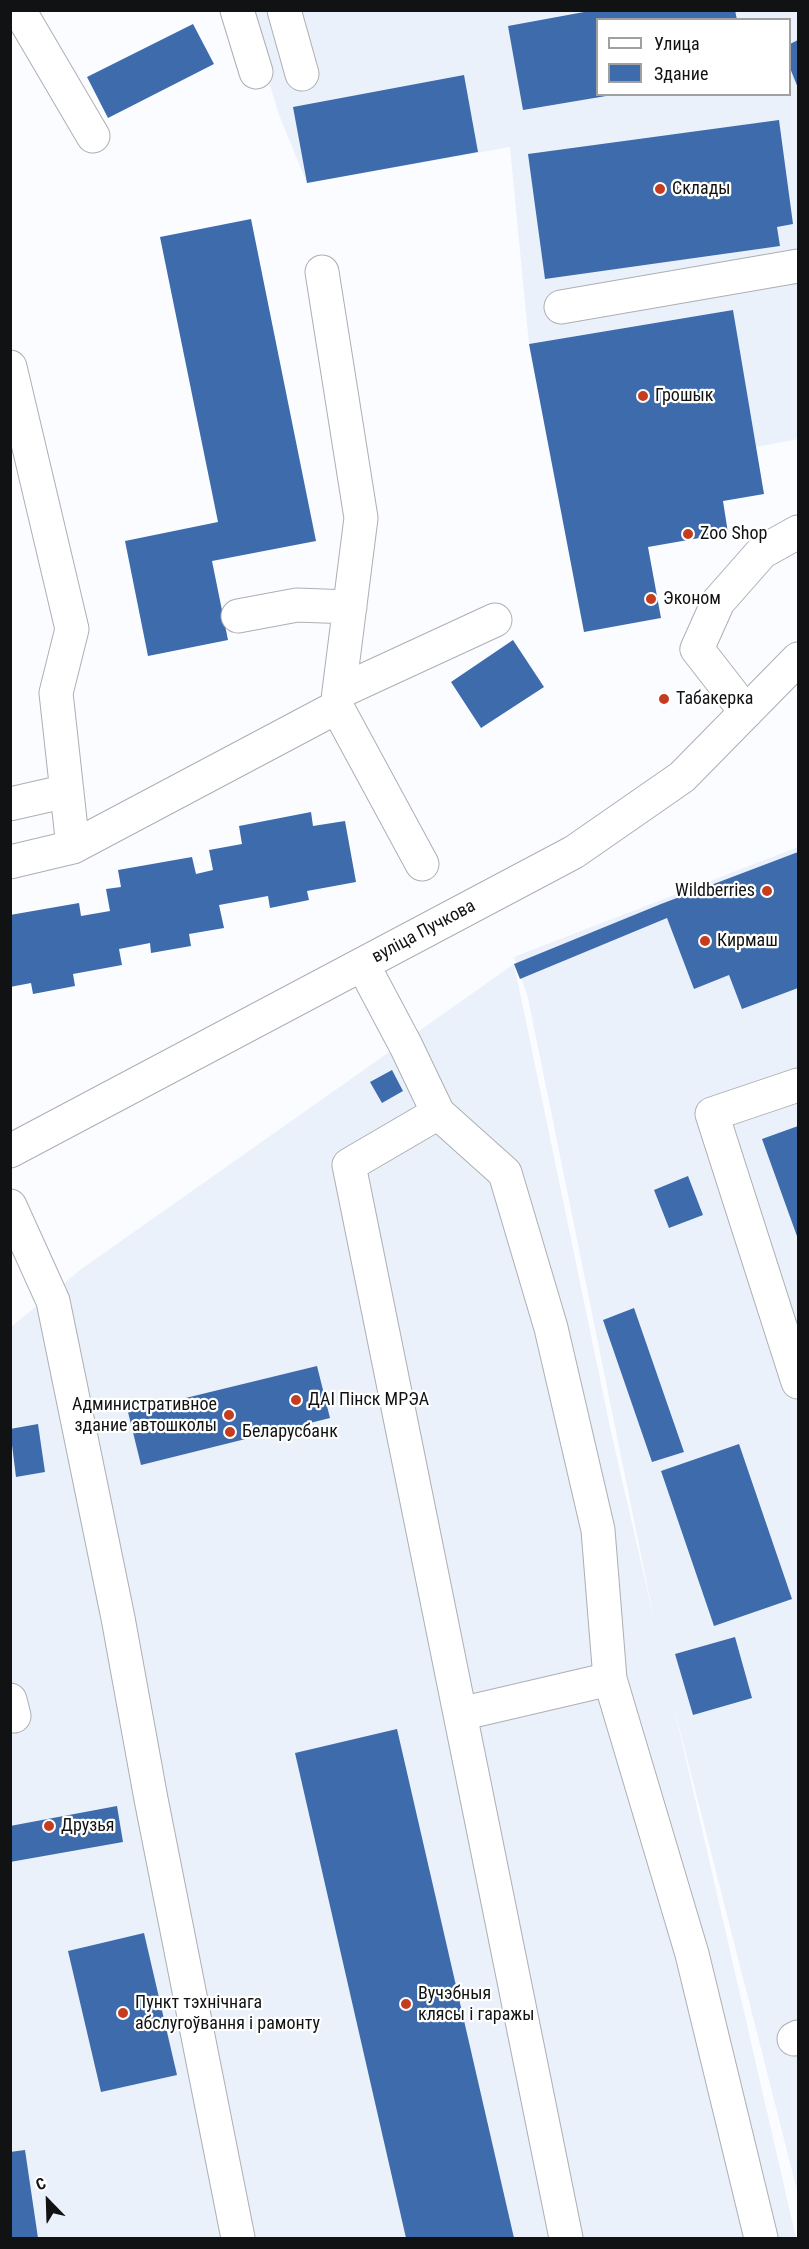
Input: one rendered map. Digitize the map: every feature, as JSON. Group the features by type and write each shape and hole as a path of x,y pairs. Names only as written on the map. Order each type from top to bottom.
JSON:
{"street":[{"path":"19,10 93,136"},
{"path":"237,10 256,72"},
{"path":"284,10 302,74"},
{"path":"561,308 798,266"},
{"path":"322,272 361,518 338,700 422,864"},
{"path":"10,367 72,629 56,693 73,847"},
{"path":"746,712 697,649 718,602 762,552 798,532"},
{"path":"238,616 297,605 350,607"},
{"path":"10,862 73,847 338,700 495,620"},
{"name":"вуліца Пучкова","path":"10,1151 574,852 682,777 798,659"},
{"path":"10,804 67,791"},
{"path":"363,965 438,1113 506,1173 551,1328 598,1530 610,1679 692,1954 761,2238"},
{"path":"798,1085 712,1114 798,1382"},
{"path":"438,1113 349,1166 566,2238"},
{"path":"10,1206 53,1301 118,1618 153,1810 238,2238"},
{"path":"460,1714 610,1679"}],"shaded area":[{"path":"248,11 798,11 798,439 756,447 733,310 529,344 510,147 307,183 279,115"},
{"path":"798,847 798,2194 673,1703 796,2238 11,2238 11,1327 80,1270 514,964 611,1432 654,1619 528,998 514,957"}],"building":[{"path":"595,10 735,10 737,18 596,18 596,96 606,96 523,110 508,26"},
{"path":"193,24 214,64 108,118 87,77"},
{"path":"798,40 798,88 791,70 791,44"},
{"path":"464,75 478,152 307,183 293,107"},
{"name":"Склады","path":"779,120 793,224 777,227 780,246 545,279 528,154"},
{"path":"251,219 316,541 212,561 228,640 148,656 125,541 218,522 160,237"},
{"name":"Грошык","path":"733,310 764,494 723,501 728,533 648,547 661,618 584,632 529,344"},
{"path":"513,640 544,687 481,728 451,682"},
{"path":"311,812 313,826 345,821 356,882 307,891 309,900 270,908 268,896 219,905 224,928 189,934 191,946 151,953 150,943 119,949 122,965 73,974 75,986 33,994 31,983 10,987 10,915 79,903 81,916 110,911 106,889 121,887 118,870 192,857 196,874 213,870 209,850 242,844 239,826"},
{"path":"798,852 798,988 742,1009 729,975 694,989 667,918 520,979 514,964 661,904"},
{"path":"392,1070 403,1091 382,1103 370,1082"},
{"path":"798,1126 798,1239 762,1139"},
{"path":"688,1176 703,1215 669,1228 654,1190"},
{"path":"634,1308 684,1452 652,1462 603,1320"},
{"name":"Административное здание автошколы","path":"317,1366 330,1418 141,1465 128,1412"},
{"path":"38,1424 45,1472 16,1477 10,1429"},
{"path":"739,1444 792,1599 714,1626 661,1471"},
{"path":"735,1637 752,1698 693,1715 675,1654"},
{"name":"Вучэбныя клясы і гаражы","path":"397,1729 514,2238 406,2238 295,1753"},
{"path":"117,1806 123,1842 10,1862 10,1826"},
{"name":"Пункт тэхнічнага абслугоўвання і рамонту","path":"144,1933 177,2075 101,2092 68,1951"},
{"path":"25,2150 38,2238 10,2238 10,2152"}],"place":[{"name":"Склады","path":"660,189"},
{"name":"Грошык","path":"643,396"},
{"name":"Zoo Shop","path":"688,534"},
{"name":"Эконом","path":"651,599"},
{"name":"Табакерка","path":"664,699"},
{"name":"Wildberries","path":"767,891"},
{"name":"Кирмаш","path":"705,941"},
{"name":"ДАІ Пінск МРЭА","path":"296,1400"},
{"name":"Административное здание автошколы","path":"229,1415"},
{"name":"Беларусбанк","path":"230,1432"},
{"name":"Друзья","path":"49,1826"},
{"name":"Вучэбныя клясы і гаражы","path":"406,2004"},
{"name":"Пункт тэхнічнага абслугоўвання і рамонту","path":"123,2013"}]}
